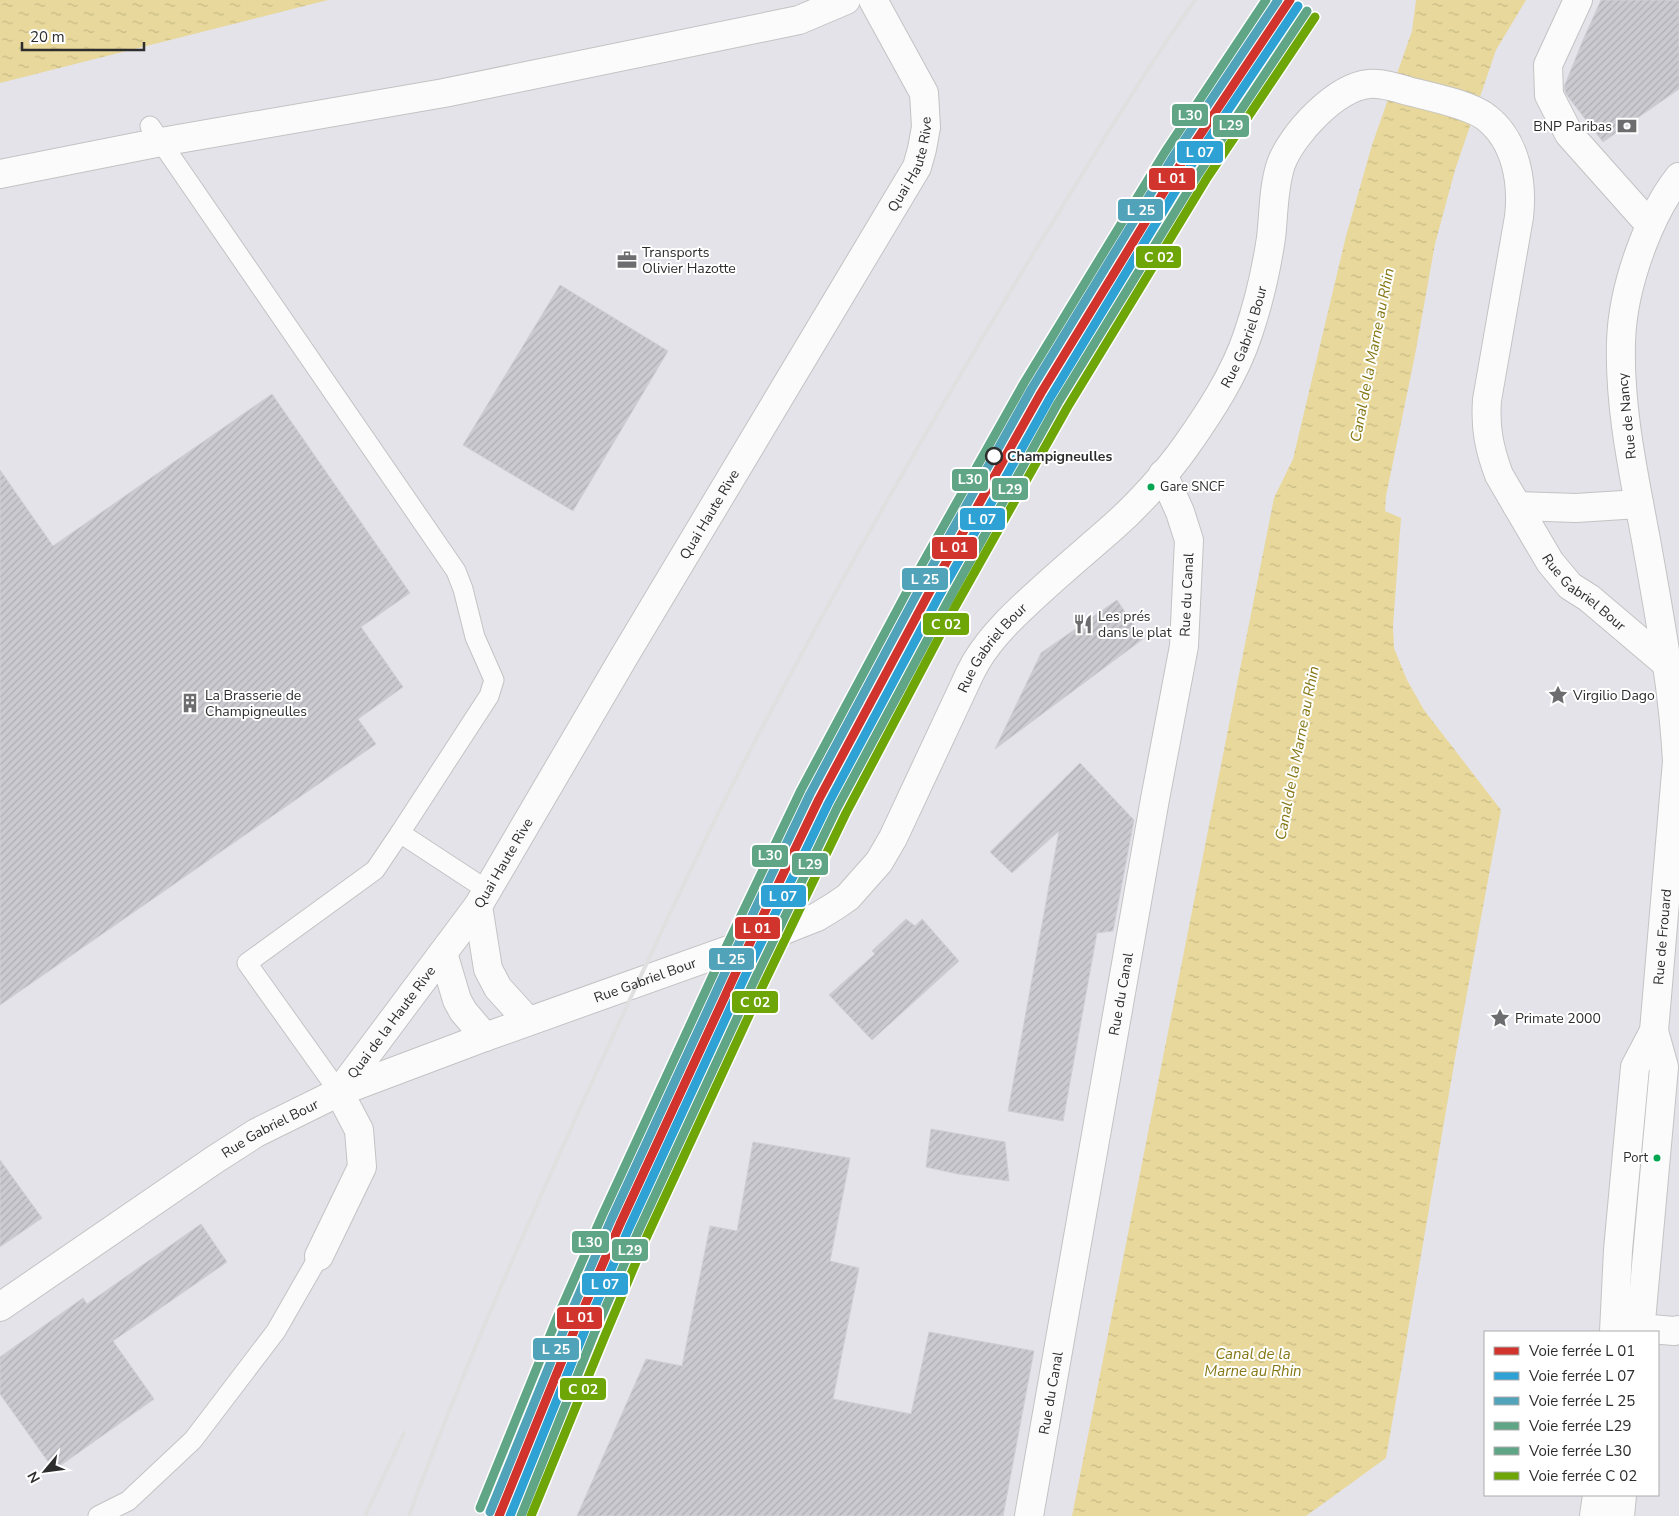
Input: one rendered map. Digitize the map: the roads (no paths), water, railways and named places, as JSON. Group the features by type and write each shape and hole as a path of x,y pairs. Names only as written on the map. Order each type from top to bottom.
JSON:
{"main road":[{"path":"0,174 155,134 444,93 799,20 846,0"},
{"name":"Quai Haute Rive","path":"528,1021 498,988 488,969 482,898 620,662 917,167 926,126 924,93 873,0"},
{"path":"1578,0 1548,65 1549,95 1569,134 1650,225"},
{"name":"Rue Gabriel Bour","path":"0,1307 256,1133 339,1092 485,1036 779,932 817,917 848,897 879,862 893,838 965,684 986,647 1023,606 1115,525 1163,474 1200,426 1239,357 1248,336 1262,289 1268,260 1275,193 1281,166 1293,140 1304,126 1340,96 1354,88 1366,84 1380,84 1478,111 1487,117 1503,135 1514,158 1521,200 1520,217 1487,400 1488,438 1494,461 1499,475 1550,562 1570,586 1589,598 1673,666"},
{"name":"Rue de Nancy","path":"1673,666 1627,440 1621,341 1625,307 1634,267 1650,225 1673,184 1679,177"},
{"name":"Rue du Canal","path":"1029,1516 1155,799 1184,646 1189,540 1180,512 1163,474"},
{"path":"1517,506 1576,508 1639,504"},
{"name":"Rue de Frouard","path":"1628,1330 1664,1067 1654,1031 1677,761 1673,666"},
{"name":"Quai de la Haute Rive","path":"339,1092 482,898"},
{"name":"Quai de la Haute Rive","path":"443,953 457,1000 463,1011 485,1036"},
{"path":"319,1256 362,1167 358,1130 339,1092"},
{"path":"1628,1330 1679,1330"},
{"path":"1594,1516 1596,1496"},
{"path":"1620,1516 1622,1496"}],"lane":[{"path":"155,134 456,571 463,588 475,637 494,680 489,696 375,870 247,963 339,1092"},
{"path":"400,833 482,898"},
{"path":"98,1516 128,1500 193,1440 276,1331 319,1256"}],"water":[{"path":"0,0 328,0 0,83"},
{"name":"Canal de la Marne au Rhin","path":"1416,0 1526,0 1496,50 1455,170 1435,244 1415,355 1386,496 1385,511 1401,518 1393,626 1394,648 1407,680 1424,710 1501,810 1457,1047 1386,1458 1306,1516 1072,1516 1274,498 1293,459 1346,236 1372,145 1412,31"}],"railway":[{"path":"409,1516 479,1339 555,1165 680,893 756,739 856,555 961,374 1112,126 1195,0"},
{"path":"365,1516 404,1433"}],"rail line":[{"name":"L30","path":"480,1508 557,1318 602,1216 801,790 911,584 1024,383 1165,152 1266,0"},
{"name":"L29","path":"521,1516 594,1334 638,1232 755,979 837,808 947,603 1058,403 1199,173 1307,11"}],"place":[{"name":"BNP Paribas","path":"1627,126"},
{"name":"Transports Olivier Hazotte","path":"627,260"},
{"name":"Champigneulles","path":"994,456"},
{"name":"Gare SNCF","path":"1151,487"},
{"name":"Les prés dans le plat","path":"1083,624"},
{"name":"Virgilio Dago","path":"1558,695"},
{"name":"La Brasserie de Champigneulles","path":"190,703"},
{"name":"Primate 2000","path":"1500,1018"},
{"name":"Port","path":"1657,1158"}]}
